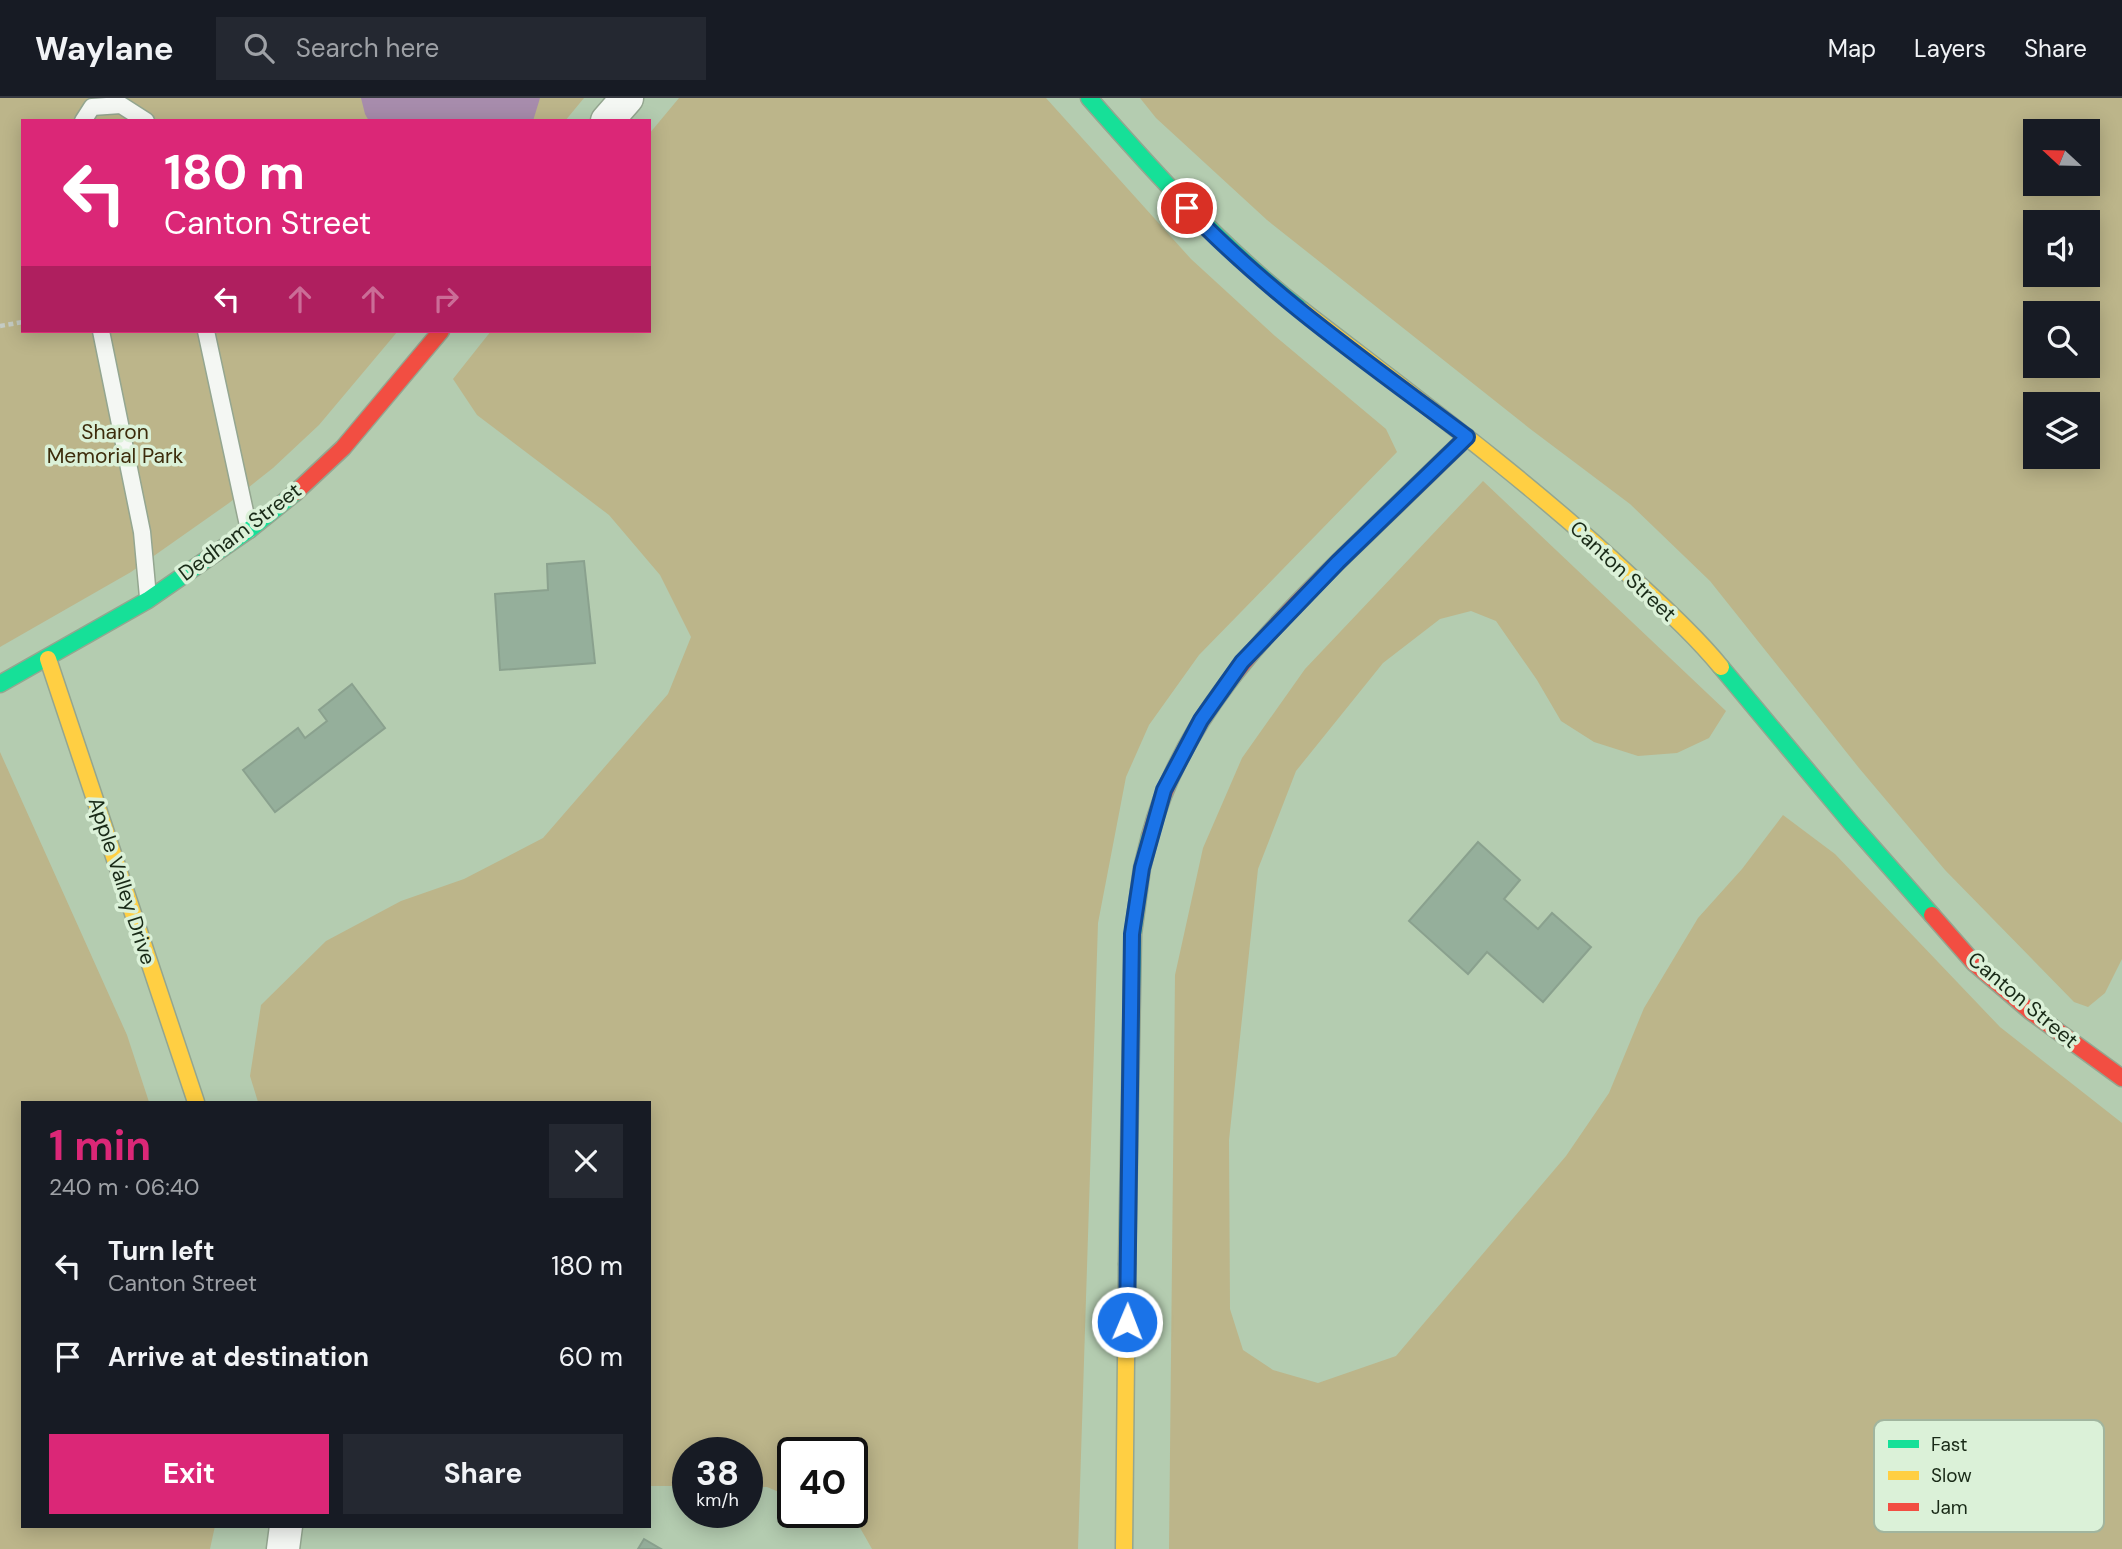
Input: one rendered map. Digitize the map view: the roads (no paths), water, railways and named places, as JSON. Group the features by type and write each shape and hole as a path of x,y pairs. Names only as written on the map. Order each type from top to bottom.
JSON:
{"street":[{"path":"609,119 626,98"},
{"name":"Canton Street","path":"1089,98 1205,227 1294,304 1467,437 1580,529 1698,639 1852,824 1974,963 2030,1011 2122,1078"},
{"name":"Dedham Street","path":"0,684 148,600 249,530 295,493 343,448 439,333"},
{"path":"1124,1549 1132,934 1142,868 1156,814 1164,790 1187,745 1211,704 1242,662 1338,562 1467,437"},
{"name":"Apple Valley Drive","path":"48,659 196,1101"},
{"path":"283,1549 286,1528"}],"lane":[{"path":"87,102 121,104 143,119"},
{"path":"101,333 142,532 148,600"},
{"path":"206,333 249,530"}],"park label":[{"name":"Sharon Memorial Park","path":"115,444"}]}
